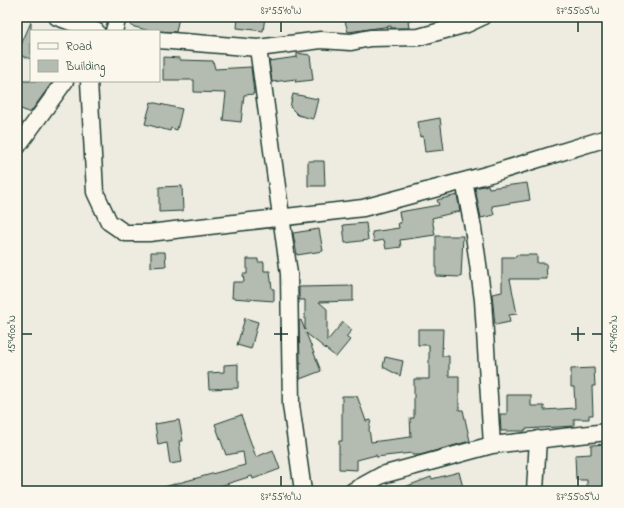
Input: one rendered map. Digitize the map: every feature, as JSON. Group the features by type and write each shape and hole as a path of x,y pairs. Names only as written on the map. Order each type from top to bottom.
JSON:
{"street":[{"path":"57,17 93,30"},
{"path":"114,30 118,17"},
{"path":"160,40 258,48 321,40 351,42 370,38 419,36 467,24 482,17"},
{"path":"258,48 289,274 291,405 303,491"},
{"path":"17,147 64,82"},
{"path":"89,82 95,192 109,222 125,233 149,233 363,208 464,181 607,138"},
{"path":"464,181 473,228 483,300 492,445"},
{"path":"353,491 382,475 492,445 607,432"},
{"path":"535,491 538,439"}],"building":[{"path":"132,17 179,17 176,32 146,30 131,26"},
{"path":"238,17 265,17 263,31 237,28"},
{"path":"358,17 410,17 410,21 408,21 409,28 391,28 391,26 348,32 345,21"},
{"path":"31,22 30,59 17,54"},
{"path":"297,53 310,55 313,80 295,82 296,79 272,82 269,61 297,57"},
{"path":"163,57 180,58 180,60 213,61 215,69 251,67 254,94 244,95 241,122 223,120 226,93 194,92 194,80 163,80"},
{"path":"17,81 52,82 30,113 17,107"},
{"path":"293,94 318,99 313,119 298,115 290,107"},
{"path":"151,102 182,109 177,130 171,128 170,131 145,124"},
{"path":"440,118 444,150 425,152 423,136 420,137 418,122"},
{"path":"308,161 324,161 325,186 308,186"},
{"path":"527,183 530,200 492,206 494,215 481,218 475,188 488,185 489,188"},
{"path":"182,186 183,211 159,212 159,187"},
{"path":"457,195 460,211 432,218 435,235 400,240 401,247 386,249 384,240 374,242 372,232 399,228 398,223 401,223 399,212 439,205 437,200"},
{"path":"366,223 368,240 345,243 343,225"},
{"path":"319,229 323,251 297,255 293,233"},
{"path":"436,236 463,236 461,277 436,276"},
{"path":"151,252 165,252 166,266 151,267"},
{"path":"516,255 537,255 537,263 546,263 547,279 510,279 517,314 509,315 510,322 495,325 492,294 502,292 502,257 516,257"},
{"path":"247,259 258,259 258,262 264,262 264,271 270,271 272,289 274,289 274,301 232,298 233,282 244,282 243,274 247,274"},
{"path":"353,286 353,301 319,302 327,309 327,341 343,322 352,330 346,337 350,340 336,357 306,333 321,371 300,379 299,321 301,320 305,330 305,300 299,300 299,287"},
{"path":"245,318 258,322 251,349 237,345"},
{"path":"418,329 443,329 442,356 449,356 449,376 459,376 459,410 463,410 470,441 420,455 412,455 412,453 376,457 376,455 357,460 357,470 339,469 339,441 342,441 342,396 357,396 366,421 371,420 369,429 371,442 411,437 410,418 414,418 414,379 429,379 429,345 418,345"},
{"path":"385,357 403,361 400,376 383,367"},
{"path":"238,364 238,388 209,389 208,373 224,372 224,365"},
{"path":"594,368 595,386 592,386 593,415 589,415 589,419 574,419 574,426 525,429 525,431 501,431 500,414 507,414 507,395 531,395 531,406 544,406 544,410 575,408 574,387 571,387 571,369"},
{"path":"241,415 256,457 273,450 280,469 253,479 252,476 204,491 161,491 160,488 245,465 243,452 226,455 215,424"},
{"path":"179,420 183,441 179,441 182,462 170,464 167,443 158,445 155,424"},
{"path":"607,444 607,482 604,483 604,491 587,491 587,480 576,480 575,455 591,454 591,445"},
{"path":"459,472 464,491 397,491 431,477 432,479"}]}
